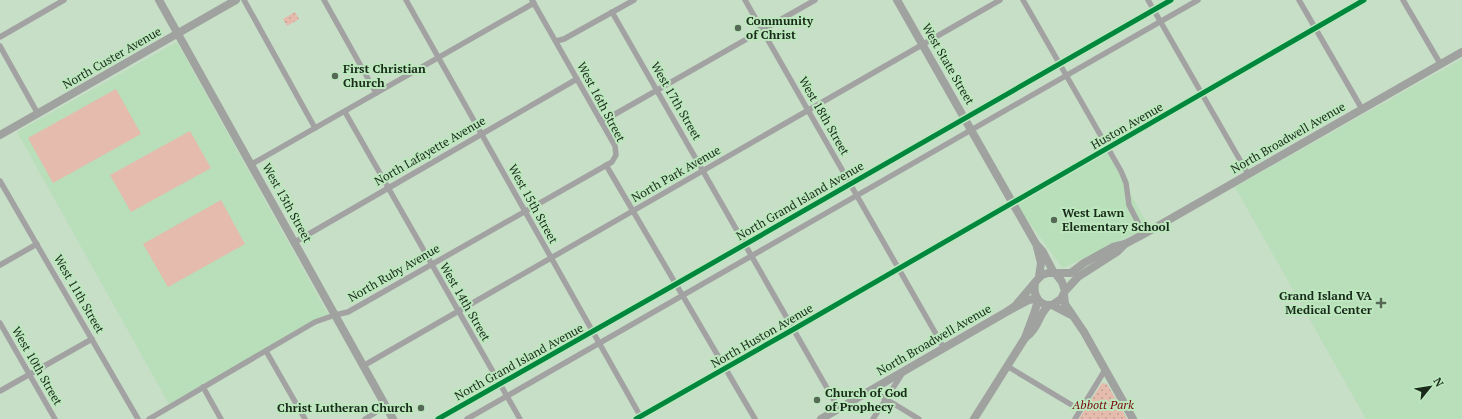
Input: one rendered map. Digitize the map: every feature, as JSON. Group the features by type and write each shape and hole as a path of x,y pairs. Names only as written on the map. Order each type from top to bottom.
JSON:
{"main road":[{"name":"West 13th Street","path":"159,0 252,164 393,419"},
{"name":"North Custer Avenue","path":"0,135 236,0"},
{"name":"West State Street","path":"897,0 1036,244 1043,252 1055,273"},
{"name":"North Broadwell Avenue","path":"1064,293 1078,276 1117,252 1126,244 1462,52"},
{"name":"West State Street","path":"1036,244 1041,263 1037,280"},
{"name":"North Broadwell Avenue","path":"1055,273 1070,273 1084,263 1113,247 1126,244"},
{"path":"974,419 1025,338 1036,311 1037,299 1034,290 1037,280 1048,273 1055,273 1062,282 1065,304 1071,315 1080,324 1133,419"},
{"name":"North Broadwell Avenue","path":"1008,311 1015,306 1037,280"},
{"path":"1025,338 1033,333 1042,312 1064,293"},
{"name":"North Broadwell Avenue","path":"821,419 1008,311 1029,300 1037,299"},
{"path":"1037,299 1071,315"}],"street":[{"path":"0,37 64,0"},
{"path":"244,0 315,128"},
{"path":"324,0 376,93"},
{"name":"West 15th Street","path":"406,0 639,418"},
{"path":"556,41 564,39 634,0"},
{"name":"West 18th Street","path":"745,0 944,348"},
{"path":"600,120 610,117 815,0"},
{"name":"North Park Avenue","path":"363,366 1000,0"},
{"path":"1023,0 1124,176 1129,205 1144,234"},
{"path":"1148,0 1248,174"},
{"name":"North Grand Island Avenue","path":"438,419 1171,0"},
{"name":"North Grand Island Avenue","path":"467,419 1198,0"},
{"path":"1299,0 1362,109"},
{"name":"Huston Avenue","path":"899,269 1364,0"},
{"path":"1403,0 1440,65"},
{"path":"252,164 345,112 533,2"},
{"name":"West 16th Street","path":"533,2 615,146 616,155 612,162 606,165"},
{"name":"West 17th Street","path":"612,12 704,170 839,408"},
{"path":"0,46 38,114"},
{"name":"North Lafayette Avenue","path":"295,242 577,79"},
{"name":"West 14th Street","path":"345,112 520,419"},
{"path":"606,165 755,419"},
{"name":"North Ruby Avenue","path":"149,419 315,322 348,312 606,165"},
{"name":"West 11th Street","path":"0,181 138,419"},
{"path":"0,265 37,244"},
{"name":"North Huston Avenue","path":"639,418 899,269"},
{"name":"West 10th Street","path":"0,324 55,419"},
{"path":"0,391 92,339"},
{"path":"266,351 305,419"},
{"path":"1007,366 1080,410"},
{"path":"1075,419 1106,370"},
{"path":"873,419 903,371"},
{"path":"203,387 221,419"},
{"name":"North Broadwell Avenue","path":"871,390 886,399"},
{"path":"886,399 919,419"},
{"path":"366,419 386,406"}],"shaded area":[{"path":"177,42 328,314 169,404 17,132"},
{"name":"Grand Island VA Medical Center","path":"1462,59 1462,419 1366,419 1235,187"},
{"path":"1107,152 1149,227 1063,268 1016,205"}],"green space":[{"path":"295,12 299,19 287,26 283,19"},
{"path":"116,89 141,134 53,183 28,138"},
{"path":"190,131 211,168 131,212 110,175"},
{"path":"221,200 245,244 168,287 143,244"},
{"name":"Abbott Park","path":"1102,383 1107,384 1127,419 1079,419"}],"cycle path":[{"path":"438,419 1171,0"},
{"path":"636,419 1364,0"}],"place":[{"name":"Community of Christ","path":"738,28"},
{"name":"First Christian Church","path":"335,76"},
{"name":"West Lawn Elementary School","path":"1054,220"},
{"name":"Grand Island VA Medical Center","path":"1381,303"},
{"name":"Church of God of Prophecy","path":"817,400"},
{"name":"Christ Lutheran Church","path":"421,408"}]}
